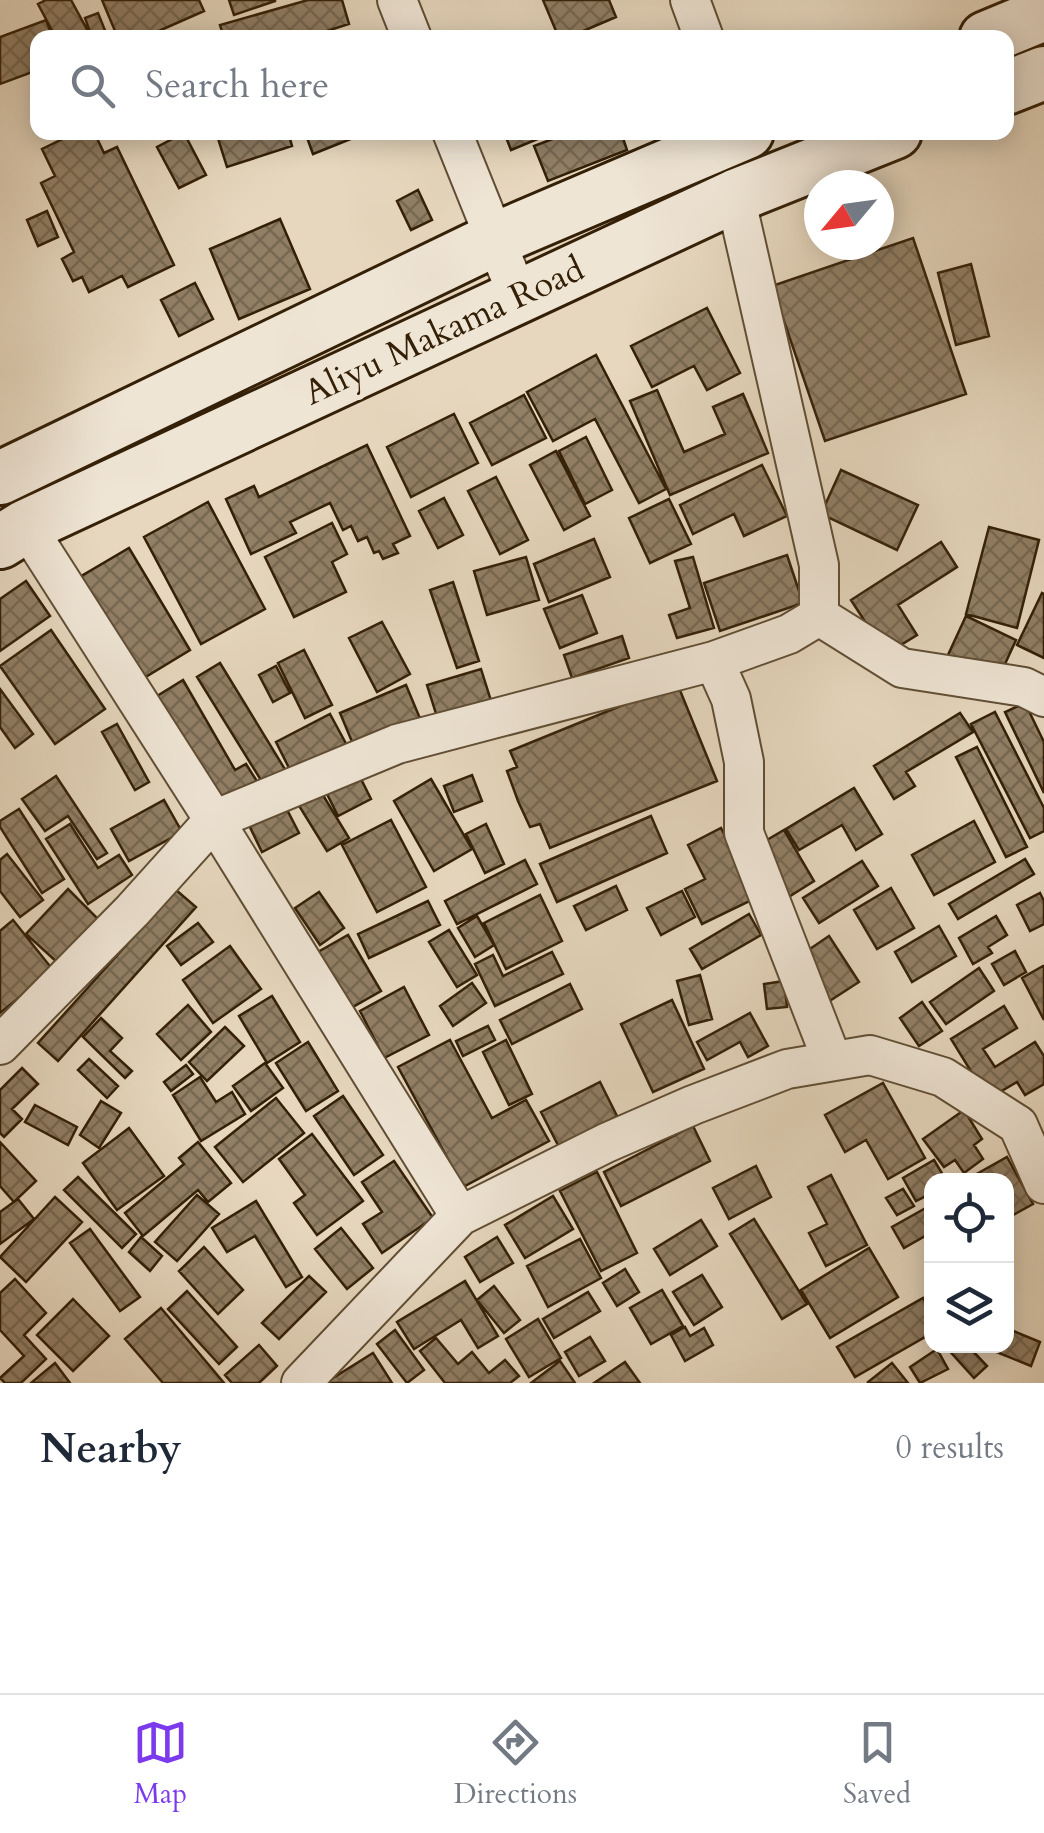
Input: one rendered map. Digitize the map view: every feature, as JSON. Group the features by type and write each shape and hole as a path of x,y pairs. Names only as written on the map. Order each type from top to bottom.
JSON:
{"street":[{"path":"397,0 409,30"},
{"path":"690,0 701,30"},
{"path":"1005,30 1044,14"},
{"path":"1014,85 1044,74"},
{"path":"455,140 518,296"},
{"name":"Aliyu Makama Road","path":"0,478 496,240 728,140"},
{"name":"Aliyu Makama Road","path":"13,534 735,196 874,140"},
{"path":"735,196 820,564 819,616"},
{"path":"13,534 214,820 460,1216"},
{"path":"0,1045 132,911 214,820 397,744 714,661 789,634 819,616"},
{"path":"819,616 902,668 1024,687 1044,697"},
{"path":"714,661 731,699 744,762 744,833 832,1060"},
{"path":"302,1383 460,1216 693,1104 787,1070 870,1056 943,1077 1031,1115 1044,1184"}],"building":[{"path":"46,0 71,0 87,30 52,30 38,4"},
{"path":"102,0 199,0 204,11 161,30 115,30"},
{"path":"229,0 275,0 275,1 234,15"},
{"path":"308,0 342,0 349,24 330,30 222,30 220,25"},
{"path":"543,0 609,0 616,17 586,30 556,30"},
{"path":"98,13 105,30 89,30 85,18"},
{"path":"46,20 50,30 30,30 30,73 0,84 0,37"},
{"path":"61,140 98,140 104,153 117,147 174,265 128,287 122,276 89,292 82,277 73,281 62,259 74,252 41,183 55,176 42,149"},
{"path":"170,140 188,140 206,175 179,188 157,147"},
{"path":"219,140 290,140 292,146 227,167"},
{"path":"308,140 348,140 313,154"},
{"path":"507,140 535,140 511,150"},
{"path":"550,140 624,140 627,150 548,181 534,146"},
{"path":"418,190 432,220 411,230 397,201"},
{"path":"47,211 58,237 38,246 27,220"},
{"path":"280,219 310,289 239,319 210,249"},
{"path":"913,238 966,394 825,441 772,286 848,260 894,260 894,244"},
{"path":"971,264 989,336 956,345 938,273"},
{"path":"195,283 213,319 179,336 161,300"},
{"path":"707,308 740,373 707,390 694,366 652,387 631,346"},
{"path":"596,355 666,489 639,503 595,419 553,441 527,392"},
{"path":"657,390 684,452 725,434 713,407 743,394 768,453 670,495 630,401"},
{"path":"524,395 546,438 492,465 470,423"},
{"path":"454,414 478,463 411,497 387,447"},
{"path":"586,437 612,490 585,504 559,451"},
{"path":"367,445 410,536 393,544 398,553 383,559 379,551 374,553 367,537 358,541 351,526 343,530 330,503 290,522 296,533 251,554 226,499 254,486 259,497"},
{"path":"556,451 590,516 564,530 530,465"},
{"path":"762,465 787,516 744,536 734,514 693,534 680,505"},
{"path":"841,470 918,505 897,550 821,514"},
{"path":"496,477 528,540 500,554 468,491"},
{"path":"444,498 463,535 438,548 419,511"},
{"path":"669,499 691,544 650,563 629,518"},
{"path":"208,502 265,609 201,644 144,537"},
{"path":"332,523 347,554 332,562 346,592 294,617 265,557"},
{"path":"989,527 1039,540 1017,628 966,614"},
{"path":"594,539 610,577 549,602 534,564"},
{"path":"941,542 957,567 898,605 917,635 886,654 851,600"},
{"path":"129,548 190,650 139,681 78,578"},
{"path":"787,555 803,603 720,631 704,583"},
{"path":"526,557 539,600 487,615 474,571"},
{"path":"693,557 714,628 677,638 669,615 690,608 675,561"},
{"path":"26,581 50,616 0,651 0,599"},
{"path":"453,582 479,661 457,668 430,590"},
{"path":"1044,594 1044,658 1017,645"},
{"path":"582,595 597,633 560,648 544,609"},
{"path":"966,616 1016,640 998,679 948,655"},
{"path":"382,622 410,674 377,692 349,638"},
{"path":"51,630 105,709 55,744 0,666"},
{"path":"622,636 629,658 572,678 564,655"},
{"path":"304,650 332,705 305,718 278,663"},
{"path":"220,663 286,771 264,785 197,677"},
{"path":"276,666 290,693 273,702 259,675"},
{"path":"481,669 492,704 438,720 427,685"},
{"path":"183,680 235,770 246,764 260,786 217,810 154,698"},
{"path":"677,683 717,781 550,848 540,824 530,827 518,801 507,771 517,767 510,751"},
{"path":"406,685 424,728 358,756 340,713"},
{"path":"0,689 33,734 15,748 0,727"},
{"path":"1025,703 1044,742 1044,793 1005,712"},
{"path":"995,712 1044,808 1044,831 1030,838 971,724"},
{"path":"960,713 973,732 906,772 915,786 894,799 874,766"},
{"path":"330,714 350,751 295,780 276,742"},
{"path":"117,724 149,782 135,790 102,732"},
{"path":"977,747 1027,847 1006,857 956,757"},
{"path":"354,765 371,799 338,816 321,782"},
{"path":"472,775 482,801 454,812 444,786"},
{"path":"56,776 107,853 97,859 68,816 45,831 22,799"},
{"path":"431,779 472,849 434,871 394,801"},
{"path":"315,782 349,838 327,851 293,796"},
{"path":"854,788 882,834 856,850 842,825 799,850 786,829"},
{"path":"281,798 299,833 262,852 245,817"},
{"path":"164,800 182,832 129,861 111,829"},
{"path":"19,809 64,879 42,893 0,827 0,821"},
{"path":"651,816 667,853 557,902 540,864"},
{"path":"391,820 426,887 377,912 342,845"},
{"path":"974,821 995,862 934,895 912,855"},
{"path":"70,824 98,868 119,855 132,875 88,904 46,839"},
{"path":"486,824 504,864 485,873 466,834"},
{"path":"721,828 756,898 702,924 685,889 705,879 688,845"},
{"path":"784,830 814,881 787,898 755,847"},
{"path":"7,854 43,900 20,917 0,891 0,860"},
{"path":"1025,859 1034,874 958,919 949,904"},
{"path":"525,860 537,884 457,924 445,901"},
{"path":"862,861 878,886 819,923 803,898"},
{"path":"616,886 627,910 586,930 574,906"},
{"path":"891,888 914,928 877,949 854,910"},
{"path":"68,889 100,921 59,964 26,934"},
{"path":"176,890 196,907 58,1061 38,1043"},
{"path":"682,891 695,917 661,935 647,908"},
{"path":"319,892 344,928 320,945 295,908"},
{"path":"1040,893 1044,924 1030,931 1017,905"},
{"path":"540,895 562,941 506,969 484,923"},
{"path":"428,901 440,925 369,958 358,934"},
{"path":"749,914 761,935 702,969 690,949"},
{"path":"477,916 494,945 475,957 458,928"},
{"path":"996,916 1007,935 988,947 992,953 973,964 959,938"},
{"path":"13,920 53,970 0,1013 0,931"},
{"path":"198,923 213,942 181,965 167,946"},
{"path":"939,926 956,956 912,982 895,952"},
{"path":"449,930 477,975 457,987 429,942"},
{"path":"348,935 381,991 351,1008 318,952"},
{"path":"829,936 859,982 828,1002 798,957"},
{"path":"230,946 261,989 213,1023 183,980"},
{"path":"1015,951 1026,972 1004,985 992,964"},
{"path":"552,952 563,974 495,1006 475,964 493,955 503,976"},
{"path":"1044,967 1044,1020 1022,978"},
{"path":"979,968 994,991 946,1024 930,1002"},
{"path":"700,975 712,1019 689,1025 677,981"},
{"path":"784,981 787,1007 767,1009 764,984"},
{"path":"472,983 486,1003 453,1026 440,1006"},
{"path":"570,984 582,1009 512,1044 500,1020"},
{"path":"404,987 429,1035 384,1058 360,1011"},
{"path":"272,996 300,1042 267,1063 239,1016"},
{"path":"672,1000 704,1069 653,1092 621,1024"},
{"path":"922,1002 942,1031 919,1046 900,1018"},
{"path":"188,1005 211,1032 181,1060 157,1034"},
{"path":"1004,1006 1017,1028 983,1049 995,1067 1035,1042 1044,1056 1044,1084 1025,1095 1017,1082 988,1099 951,1039"},
{"path":"750,1013 768,1046 748,1057 740,1042 707,1060 697,1042"},
{"path":"101,1018 122,1038 110,1051 132,1071 125,1078 83,1037"},
{"path":"488,1026 495,1040 463,1056 456,1041"},
{"path":"225,1027 244,1046 207,1081 189,1062"},
{"path":"450,1040 492,1118 526,1100 549,1141 463,1187 398,1067"},
{"path":"506,1040 532,1094 509,1105 483,1052"},
{"path":"308,1042 338,1091 306,1111 276,1063"},
{"path":"89,1059 118,1086 107,1098 78,1070"},
{"path":"265,1063 283,1088 251,1111 233,1086"},
{"path":"186,1065 193,1074 171,1091 164,1082"},
{"path":"22,1068 38,1084 12,1109 22,1119 4,1137 0,1133 0,1090"},
{"path":"200,1077 216,1102 232,1092 245,1114 201,1141 173,1095"},
{"path":"600,1082 617,1116 559,1147 541,1112"},
{"path":"883,1083 925,1158 888,1179 866,1140 845,1152 825,1115"},
{"path":"343,1096 383,1155 354,1175 314,1116"},
{"path":"276,1098 304,1133 243,1182 215,1147"},
{"path":"101,1101 121,1113 99,1148 80,1135"},
{"path":"35,1105 77,1127 68,1145 25,1122"},
{"path":"964,1110 982,1139 974,1145 983,1159 964,1173 955,1160 944,1167 923,1139"},
{"path":"693,1126 710,1161 621,1206 604,1172"},
{"path":"129,1128 164,1176 117,1210 83,1163"},
{"path":"312,1134 363,1201 317,1235 294,1203 305,1195 279,1159"},
{"path":"0,1142 36,1181 14,1202 0,1186"},
{"path":"198,1142 231,1183 208,1202 198,1190 143,1236 125,1213 184,1164 179,1158"},
{"path":"1007,1157 1033,1204 1014,1215 1014,1173 978,1173"},
{"path":"934,1160 942,1173 924,1173 924,1197 916,1201 903,1178"},
{"path":"394,1161 433,1218 382,1253 363,1224 382,1212 362,1182"},
{"path":"756,1166 771,1197 729,1219 713,1188"},
{"path":"597,1172 637,1253 601,1271 560,1191"},
{"path":"831,1175 867,1245 826,1266 809,1233 827,1224 808,1187"},
{"path":"78,1177 136,1234 122,1248 64,1190"},
{"path":"903,1189 914,1206 897,1215 886,1198"},
{"path":"197,1195 219,1214 177,1261 155,1242"},
{"path":"553,1196 573,1229 525,1258 505,1225"},
{"path":"55,1197 82,1222 26,1282 0,1257"},
{"path":"18,1199 34,1219 0,1244 0,1212"},
{"path":"256,1201 302,1277 286,1287 255,1236 227,1252 212,1228"},
{"path":"924,1209 924,1237 904,1248 892,1227"},
{"path":"754,1219 807,1304 782,1319 730,1234"},
{"path":"701,1220 717,1246 670,1275 654,1249"},
{"path":"341,1228 373,1268 347,1289 315,1249"},
{"path":"90,1229 140,1297 120,1311 70,1243"},
{"path":"141,1237 162,1256 150,1271 129,1252"},
{"path":"497,1237 513,1263 480,1282 465,1257"},
{"path":"580,1239 601,1278 548,1307 527,1266"},
{"path":"204,1247 243,1290 218,1314 179,1271"},
{"path":"869,1248 898,1297 830,1338 801,1290"},
{"path":"625,1269 639,1292 617,1306 603,1283"},
{"path":"702,1275 722,1307 694,1325 673,1292"},
{"path":"309,1276 326,1292 279,1339 262,1323"},
{"path":"15,1279 46,1313 24,1335 46,1359 21,1383 5,1383 0,1378 24,1356 0,1330 0,1293"},
{"path":"465,1281 498,1336 478,1348 461,1320 414,1349 397,1322"},
{"path":"494,1286 520,1320 504,1333 477,1300"},
{"path":"662,1290 683,1326 651,1344 630,1308"},
{"path":"187,1291 237,1347 219,1364 168,1309"},
{"path":"588,1292 600,1311 554,1338 543,1319"},
{"path":"73,1299 109,1336 73,1371 37,1335"},
{"path":"924,1300 924,1338 855,1377 837,1347"},
{"path":"161,1308 224,1383 163,1383 125,1339"},
{"path":"538,1319 561,1358 529,1377 506,1339"},
{"path":"685,1327 690,1336 704,1328 713,1345 685,1361 671,1335"},
{"path":"395,1330 424,1370 407,1383 377,1344"},
{"path":"1014,1331 1040,1342 1031,1366 999,1353 1014,1353"},
{"path":"590,1337 605,1361 579,1376 565,1352"},
{"path":"436,1338 458,1364 472,1352 489,1373 505,1360 519,1376 510,1383 445,1383 420,1351"},
{"path":"259,1345 277,1366 259,1383 232,1383 225,1375"},
{"path":"373,1353 392,1383 325,1383"},
{"path":"931,1353 939,1353 948,1369 920,1383 910,1367"},
{"path":"951,1353 975,1353 987,1366 974,1378"},
{"path":"560,1361 575,1383 531,1383"},
{"path":"625,1362 640,1383 594,1383"},
{"path":"55,1363 70,1383 31,1383"},
{"path":"892,1363 908,1383 868,1382"}]}
